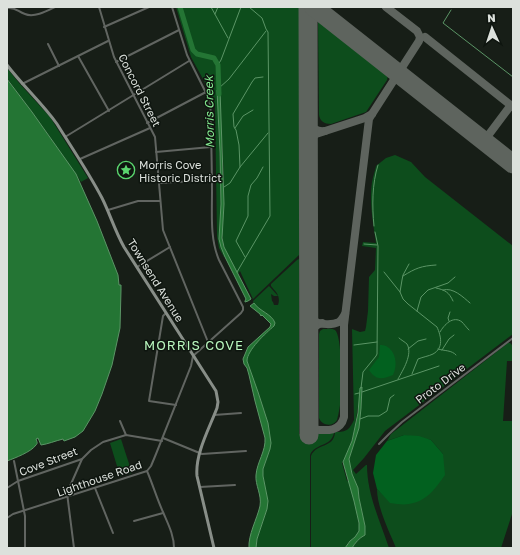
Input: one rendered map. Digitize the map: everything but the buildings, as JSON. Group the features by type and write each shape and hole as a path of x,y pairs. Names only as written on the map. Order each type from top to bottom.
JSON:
{"main road":[{"name":"Townsend Avenue","path":"7,65 22,84 49,113 65,137 108,210 121,242 136,268 216,391 218,402 197,463 197,476 200,487"},
{"path":"200,487 214,548"}],"street":[{"path":"7,8 13,7 24,14 29,15 55,7"},
{"name":"Concord Street","path":"99,7 108,41 116,62 155,140 163,230 208,342"},
{"path":"104,27 149,7"},
{"path":"172,7 189,61 210,101 213,234 216,252 243,307 241,312 193,356"},
{"path":"116,62 179,30"},
{"path":"22,84 108,41"},
{"path":"48,44 59,66"},
{"path":"78,56 108,111"},
{"path":"65,137 189,61"},
{"path":"147,123 206,92"},
{"path":"79,160 150,128"},
{"path":"156,152 211,147"},
{"path":"159,183 212,180"},
{"path":"108,210 138,201 160,201"},
{"path":"136,268 170,247"},
{"path":"166,313 163,316 149,401 176,405"},
{"name":"Proto Drive","path":"379,444 388,434 408,418 513,338"},
{"name":"Lighthouse Road","path":"7,518 13,514 147,471 151,466 162,441 191,366 193,356"},
{"path":"214,415 241,413"},
{"path":"120,420 126,435"},
{"name":"Cove Street","path":"7,488 18,481 82,459 91,450 103,442 126,435 162,441"},
{"path":"163,438 202,454 246,451"},
{"path":"74,548 67,493 82,459"},
{"path":"14,461 25,516 24,547"},
{"path":"147,471 163,513 172,531 174,548"},
{"path":"200,487 235,485"},
{"path":"95,488 113,533"},
{"path":"134,521 163,513"}],"shaded area":[{"path":"176,7 299,7 299,255 253,299 240,271 238,274 228,257 223,241 223,167 218,107 221,204 219,239 225,257 219,248 217,236 215,105 209,90 191,57"},
{"path":"318,19 388,75 387,80 366,112 331,124 323,122 319,115"},
{"path":"7,68 50,117 88,178 81,182 75,174 7,78"},
{"path":"7,79 76,174 97,221 118,275 121,290 120,328 112,365 95,411 83,431 75,437 64,441 63,439 41,445 38,438 36,439 37,444 34,448 7,461"},
{"path":"219,88 224,204 222,238 224,247 251,299 245,302 246,299 225,257 219,239 221,204 217,90"},
{"path":"395,155 411,162 425,177 513,246 513,334 385,431 353,470 356,474 367,465 369,486 378,518 389,548 352,548 357,541 365,535 365,526 358,488 352,474 349,459 359,428 362,387 353,435 347,454 342,463 347,481 349,480 356,508 359,524 358,534 345,548 311,548 311,456 317,449 332,441 335,432 347,430 354,420 352,329 360,332 365,331 368,311 369,277 375,270 376,248 362,246 363,242 376,243 371,197 372,182 376,166 386,158"},
{"path":"299,259 299,434 334,433 330,441 315,448 310,455 310,548 256,548 257,539 267,509 263,469 271,443 268,423 246,359 254,346 274,326 273,319 254,305 253,301 269,286 277,295 271,284","holes":["271,294 278,297 278,305 274,305"]},
{"path":"254,303 271,317 275,323 274,326 253,347 247,361 268,423 271,443 263,469 268,501 267,509 257,539 256,548 249,548 251,532 260,506 256,475 265,438 249,375 243,359 248,347 270,327 271,324 250,306"},
{"path":"323,329 335,330 339,341 340,351 341,398 337,420 330,425 323,423 319,418 319,334"},
{"path":"508,343 513,346 513,361 507,361 503,421 513,421 513,511 501,548 396,548 381,511 377,489 391,503 443,454 431,440 404,435 387,441 391,434"},
{"path":"380,345 386,346 392,351 396,363 393,375 383,378 374,376 369,370 379,357"},
{"path":"362,387 359,428 349,459 352,474 358,488 365,526 365,535 357,541 352,548 345,548 359,531 359,523 354,501 343,462 352,441 358,413 360,388"},
{"path":"404,435 419,436 431,440 443,454 445,475 434,490 421,500 407,504 390,503 377,489 373,473 376,455 387,441"},
{"path":"121,439 132,473 120,476 110,443"}],"waterway":[{"name":"Morris Creek","path":"180,7 193,50 197,54 214,58 218,65 219,94"},
{"path":"211,7 228,38"},
{"path":"215,14 218,7"},
{"path":"218,65 241,7"},
{"path":"237,272 270,216 268,32 262,18 249,7"},
{"path":"451,10 443,23 513,77"},
{"path":"219,88 229,79 266,31"},
{"path":"240,167 239,145 234,127 233,114 255,78 263,77"},
{"path":"235,128 243,116 253,110"},
{"path":"224,187 230,183 240,167 268,133"},
{"path":"374,226 373,195 378,165"},
{"path":"245,257 236,241 248,216 248,196 251,185 263,167"},
{"path":"361,388 363,372 377,354 378,246 375,232"},
{"path":"364,244 377,245"},
{"path":"409,264 403,275 400,292 403,299 408,304 437,327 441,342 439,349 431,355 418,359 412,374"},
{"path":"403,276 419,268 436,265"},
{"path":"384,272 400,292"},
{"path":"417,311 421,297 428,290 448,283 455,277"},
{"path":"436,288 450,295 453,301"},
{"path":"443,290 447,289 454,291 470,303"},
{"path":"449,321 448,318 450,312"},
{"path":"440,332 444,326 452,320 459,320 469,330"},
{"path":"442,350 449,339 454,335"},
{"path":"398,379 407,362 409,352 407,344 399,338"},
{"path":"408,349 418,341 426,339"},
{"path":"354,345 377,342"},
{"path":"438,349 450,351 456,355"},
{"path":"362,392 439,366"},
{"path":"355,394 359,393"},
{"path":"360,419 368,416 379,416 387,411 390,398 394,395"}],"taxiway":[{"path":"309,429 335,429 339,426 344,417 344,325 369,119 419,41 420,37 417,31 386,7"},
{"path":"425,37 513,107"},
{"path":"484,141 511,105"},
{"path":"309,145 312,138 316,134 365,118 372,114"},
{"path":"309,121 315,129 325,131"},
{"path":"309,313 315,321 327,324 339,322 345,314"},
{"path":"309,335 317,325 322,323"}],"runway":[{"path":"308,7 309,435"},
{"path":"314,7 513,164"}],"place":[{"name":"Morris Cove Historic District","path":"126,170"}],"district":[{"name":"MORRIS COVE","path":"194,345"}]}
